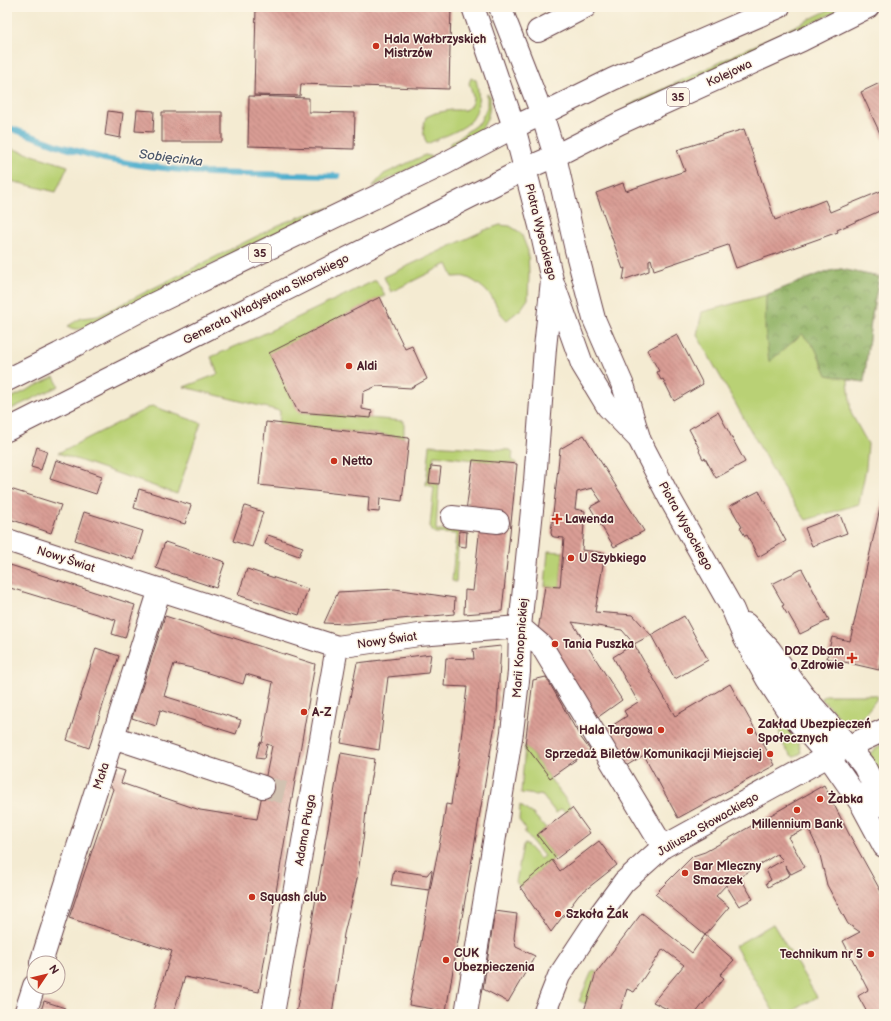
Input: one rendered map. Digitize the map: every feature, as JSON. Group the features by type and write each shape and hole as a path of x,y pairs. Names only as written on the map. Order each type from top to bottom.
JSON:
{"street":[{"name":"Piotra Wysockiego","path":"472,7 514,128 540,226 552,280 582,364 608,407 640,441"},
{"name":"Piotra Wysockiego","path":"500,7 542,114 555,156 576,250 594,319 624,388 640,441 669,497 733,610 745,639 767,679 786,708 828,756 862,805 884,846"},
{"path":"538,31 585,7"},
{"name":"35","path":"7,380 144,309 446,164 542,114 613,80 778,7"},
{"name":"Kolejowa","path":"525,169 802,40 868,7"},
{"name":"Generała Władysława Sikorskiego","path":"7,430 525,169"},
{"name":"Marii Konopnickiej","path":"466,1014 512,732 519,672 520,627 513,524 536,466 552,280"},
{"path":"452,517 513,524"},
{"name":"Nowy Świat","path":"7,540 337,647 419,635 520,627"},
{"name":"Mała","path":"44,955 160,589"},
{"name":"Piotra Wysockiego","path":"733,610 770,650 803,695 849,746 864,766 884,804"},
{"path":"520,627 541,645 663,847"},
{"name":"Adama Pługa","path":"273,1014 301,796 337,647"},
{"name":"Juliusza Słowackiego","path":"544,1014 559,976 598,917 624,882 663,847 828,756 884,730"},
{"path":"113,737 263,787"},
{"path":"25,1014 31,995"}],"green space":[{"path":"835,7 845,7 630,111 628,106"},
{"path":"471,78 476,80 478,91 477,109 473,119 460,129 427,144 424,137 424,124 426,117 435,113 451,110 465,110 472,105 473,97 469,83"},
{"path":"487,94 490,96 490,107 488,117 483,127 476,135 451,149 450,144 480,122 487,107"},
{"path":"7,147 68,166 56,192 7,180"},
{"path":"425,155 434,157 372,187 384,174"},
{"path":"332,207 87,327 75,329 68,326 81,318 98,316 283,223"},
{"path":"500,225 510,226 521,233 528,251 528,299 521,309 507,320 500,313 493,299 485,289 469,278 453,277 447,264 391,292 384,277 485,230"},
{"path":"841,269 879,277 871,320 864,382 848,380 851,413 868,444 866,468 859,504 806,520 780,483 697,335 702,312 766,295 825,272"},
{"path":"841,269 879,277 871,320 864,382 827,375 815,348 802,334 769,362 765,328 766,295 825,272"},
{"path":"376,280 385,295 270,353 298,412 404,421 404,437 279,424 280,411 184,387 218,374 211,357 259,336"},
{"path":"54,377 59,386 7,411 7,400"},
{"path":"152,406 201,423 177,494 58,453"},
{"path":"430,445 510,450 513,452 512,459 517,464 434,455 429,483 439,484 436,530 459,531 456,582 452,581 456,534 435,533 432,531 430,526 434,487 426,485"},
{"path":"548,551 563,552 560,587 545,586"},
{"path":"825,695 876,695 878,697 862,717 849,724 845,723 821,698"},
{"path":"783,725 786,725 798,741 801,753 797,756 794,757 791,755 783,744 780,736 780,728"},
{"path":"525,745 572,808 565,813 562,809 556,813 541,794 536,795 521,793"},
{"path":"881,745 883,746 884,750 883,776 881,777 868,755"},
{"path":"520,805 531,812 546,828 537,835 555,858 520,887 516,882 523,845 527,845 540,859 544,856 525,833 525,828 519,820"},
{"path":"773,924 817,997 788,1014 775,1014 735,946"},
{"path":"593,970 597,971 586,1004 579,1001"}],"building":[{"name":"Hala Wałbrzyskich Mistrzów","path":"256,7 451,7 449,89 301,84 300,96 254,95"},
{"path":"884,81 884,142 861,92"},
{"path":"249,96 309,98 309,112 355,113 354,149 248,146"},
{"path":"137,110 154,111 153,132 135,131"},
{"path":"108,111 123,113 120,138 105,135"},
{"path":"162,112 222,112 222,142 162,142"},
{"path":"744,129 775,220 825,200 830,212 881,191 884,197 884,209 837,230 838,232 736,268 728,245 654,270 651,259 649,260 649,271 623,280 625,268 623,269 596,193 623,183 626,191 685,171 677,150"},
{"name":"Aldi","path":"380,297 405,349 412,346 427,379 411,388 377,386 363,392 362,409 372,411 371,418 298,412 269,353"},
{"path":"677,334 703,384 674,401 663,379 661,380 657,372 659,371 647,350"},
{"path":"718,412 745,462 716,478 705,458 703,459 689,429"},
{"name":"Netto","path":"266,422 409,438 402,501 380,498 379,512 368,511 369,497 259,485"},
{"path":"584,435 644,531 614,547 590,507 601,501 592,488 577,492 575,509 585,511 582,550 605,553 595,612 633,615 651,635 634,644 622,630 572,622 622,700 594,720 538,631 545,586 560,587 564,538 554,537 551,533 560,449"},
{"path":"37,447 47,451 41,470 31,467"},
{"path":"56,460 102,476 96,494 50,479"},
{"path":"473,460 517,464 502,611 464,614 465,590 473,591 480,526 466,511"},
{"path":"431,466 441,467 439,484 429,483"},
{"path":"7,488 61,505 51,533 7,518"},
{"path":"139,489 191,505 185,524 134,508"},
{"path":"759,491 786,541 758,557 747,535 745,536 740,528 742,527 730,506"},
{"path":"883,495 884,648 879,670 827,658 832,637 850,641"},
{"path":"245,506 263,512 252,547 233,541"},
{"path":"84,512 143,531 134,560 75,540"},
{"path":"840,515 847,533 812,546 805,528"},
{"path":"459,531 467,532 466,547 458,546"},
{"path":"268,535 303,547 299,556 265,544"},
{"path":"165,542 225,562 216,588 156,568"},
{"path":"7,564 135,605 125,638 112,634 116,620 7,587"},
{"path":"247,569 308,589 299,615 238,595"},
{"path":"802,569 829,620 800,634 788,613 787,614 782,606 784,605 772,584"},
{"path":"395,589 455,598 454,614 347,624 324,623 338,592"},
{"path":"165,616 315,664 259,992 185,977 173,1014 152,1014 172,951 69,918 113,789 110,785 115,768 125,771 121,783 200,810 257,819 272,746 267,744 264,759 256,758 260,742 262,743 273,682 246,674 243,684 174,664 164,696 241,720 236,734 160,710 156,726 132,718"},
{"path":"684,616 708,660 675,679 651,635"},
{"path":"634,644 675,716 730,684 775,765 678,818 644,755 626,766 604,731 627,716 624,711 638,702 613,657"},
{"path":"501,646 497,713 446,1011 409,1005 446,804 451,805 459,756 467,687 444,686 446,658 474,659 473,649"},
{"path":"96,648 119,656 89,748 67,740"},
{"path":"431,654 428,673 388,677 379,750 341,743 357,663"},
{"path":"546,677 579,735 590,750 550,778 525,745 533,680"},
{"path":"341,753 374,759 357,879 344,934 332,1014 296,1014"},
{"path":"824,785 884,897 884,1014 868,1014 858,996 868,990 843,941 860,932 848,924 827,885 819,851 808,828 788,837 805,867 791,874 785,865 790,875 768,887 766,883 771,880 766,870 783,860 777,854 740,877 753,899 739,906 726,885 716,896 729,907 705,935 655,894 693,856 705,852"},
{"path":"572,808 590,833 556,859 537,835"},
{"path":"599,841 617,865 579,895 551,932 520,887 552,860 560,871"},
{"path":"394,870 427,875 431,870 429,890 391,885"},
{"path":"495,911 517,914 514,938 516,947 535,956 508,1002 483,989"},
{"path":"642,913 692,953 705,935 734,960 720,975 724,978 695,1014 677,1014 653,1002 684,965 663,949 634,992 627,989 619,1014 583,1014 596,973"},
{"path":"44,1001 65,1008 64,1014 40,1014"}],"waterway":[{"name":"Sobięcinka","path":"7,127 63,147 105,159 139,165 206,173 338,176"}],"tunnel":[{"path":"263,787 293,795"}],"place":[{"name":"Hala Wałbrzyskich Mistrzów","path":"376,46"},
{"name":"Aldi","path":"349,366"},
{"name":"Netto","path":"334,461"},
{"name":"Lawenda","path":"557,519"},
{"name":"U Szybkiego","path":"571,558"},
{"name":"Tania Puszka","path":"555,644"},
{"name":"DOZ Dbam o Zdrowie","path":"852,658"},
{"name":"A-Z","path":"304,712"},
{"name":"Hala Targowa","path":"661,730"},
{"name":"Zakład Ubezpieczeń Społecznych","path":"750,731"},
{"name":"Sprzedaż Biletów Komunikacji Miejsciej","path":"770,754"},
{"name":"Żabka","path":"820,799"},
{"name":"Millennium Bank","path":"797,810"},
{"name":"Bar Mleczny Smaczek","path":"685,873"},
{"name":"Squash club","path":"252,897"},
{"name":"Szkoła Żak","path":"558,914"},
{"name":"Technikum nr 5","path":"871,954"},
{"name":"CUK Ubezpieczenia","path":"446,960"}]}
